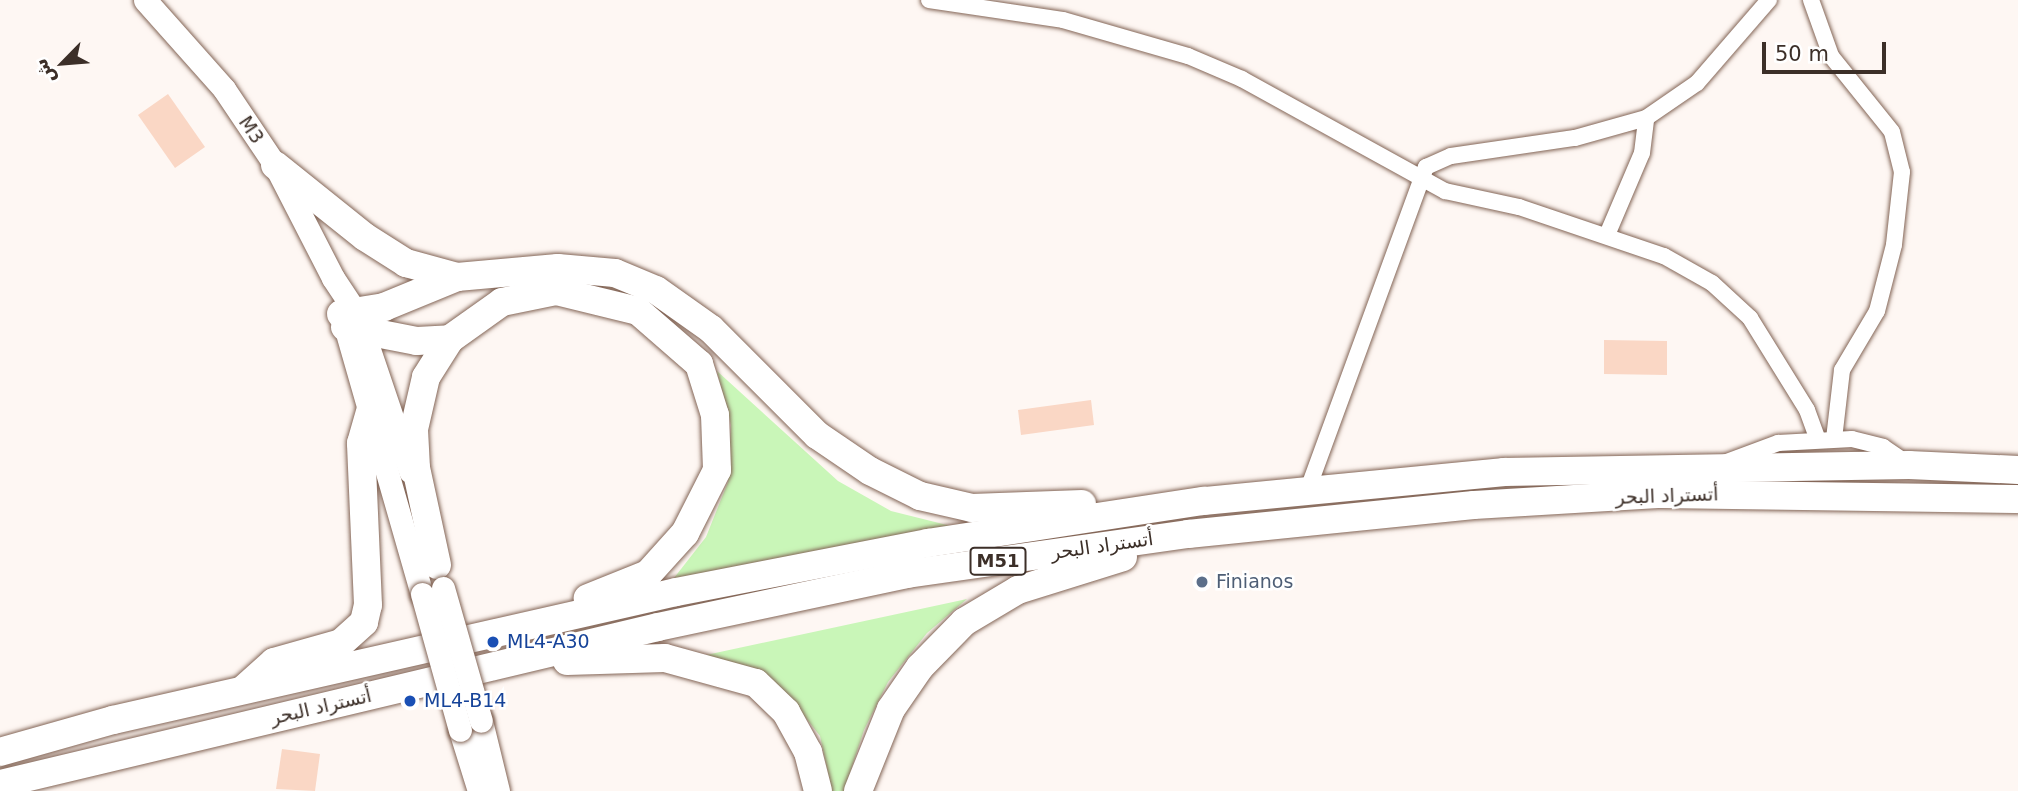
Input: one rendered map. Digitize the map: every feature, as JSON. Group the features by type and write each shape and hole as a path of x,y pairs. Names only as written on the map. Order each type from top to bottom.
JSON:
{"highway":[{"path":"275,165 365,237 406,262 457,277"},
{"path":"351,321 457,277 558,268 615,273 656,290 719,337 817,435 870,471 920,496 972,508 1204,501"},
{"path":"434,582 416,468 414,429 426,377 450,339 502,302 556,290 638,311 699,364 715,415 717,470 685,533 648,574 512,629"},
{"path":"351,321 416,341 450,339"},
{"path":"244,690 274,663 341,643 364,622 368,605 361,443 370,412"},
{"name":"أتستراد البحر","path":"0,752 244,690 512,629 915,546 1204,501 1504,472 1909,466 2018,470"},
{"name":"أتستراد البحر","path":"0,784 508,663 908,574 1188,534 1474,505 1658,494 2018,499"},
{"path":"858,791 891,709 919,667 964,622 1018,590 1188,534"},
{"path":"508,663 665,658 756,682 786,712 808,752 818,791"}],"main road":[{"name":"M3","path":"145,0 224,89 275,165 333,278 351,321"},
{"path":"351,321 370,412 434,582 460,730 479,791"},
{"path":"351,321 481,721 498,791"}],"street":[{"path":"929,0 1063,20 1188,56 1242,79 1420,178 1458,195 1519,207 1608,235 1690,270 1739,306 1826,440"},
{"path":"1308,489 1426,167 1451,156 1575,138 1646,118 1697,83 1769,0"},
{"path":"1811,0 1831,56 1892,132 1902,172 1894,245 1877,311 1842,370 1826,440"},
{"path":"1608,235 1642,153 1646,118"},
{"path":"1716,467 1762,447 1826,440 1868,441 1909,466"}],"green space":[{"path":"717,371 838,481 891,511 963,529 674,578 706,537 728,482 731,425"},
{"path":"967,599 927,633 888,682 864,730 844,791 832,791 820,736 787,694 706,655"}],"building":[{"path":"168,94 205,147 175,168 138,115"},
{"path":"1604,340 1667,341 1667,375 1604,374"},
{"path":"1091,400 1094,425 1021,435 1018,410"},
{"path":"282,749 320,754 315,791 276,789"}],"place":[{"name":"Finianos","path":"1202,582"},
{"name":"ML4-A30","path":"493,642"},
{"name":"ML4-B14","path":"410,701"}]}
